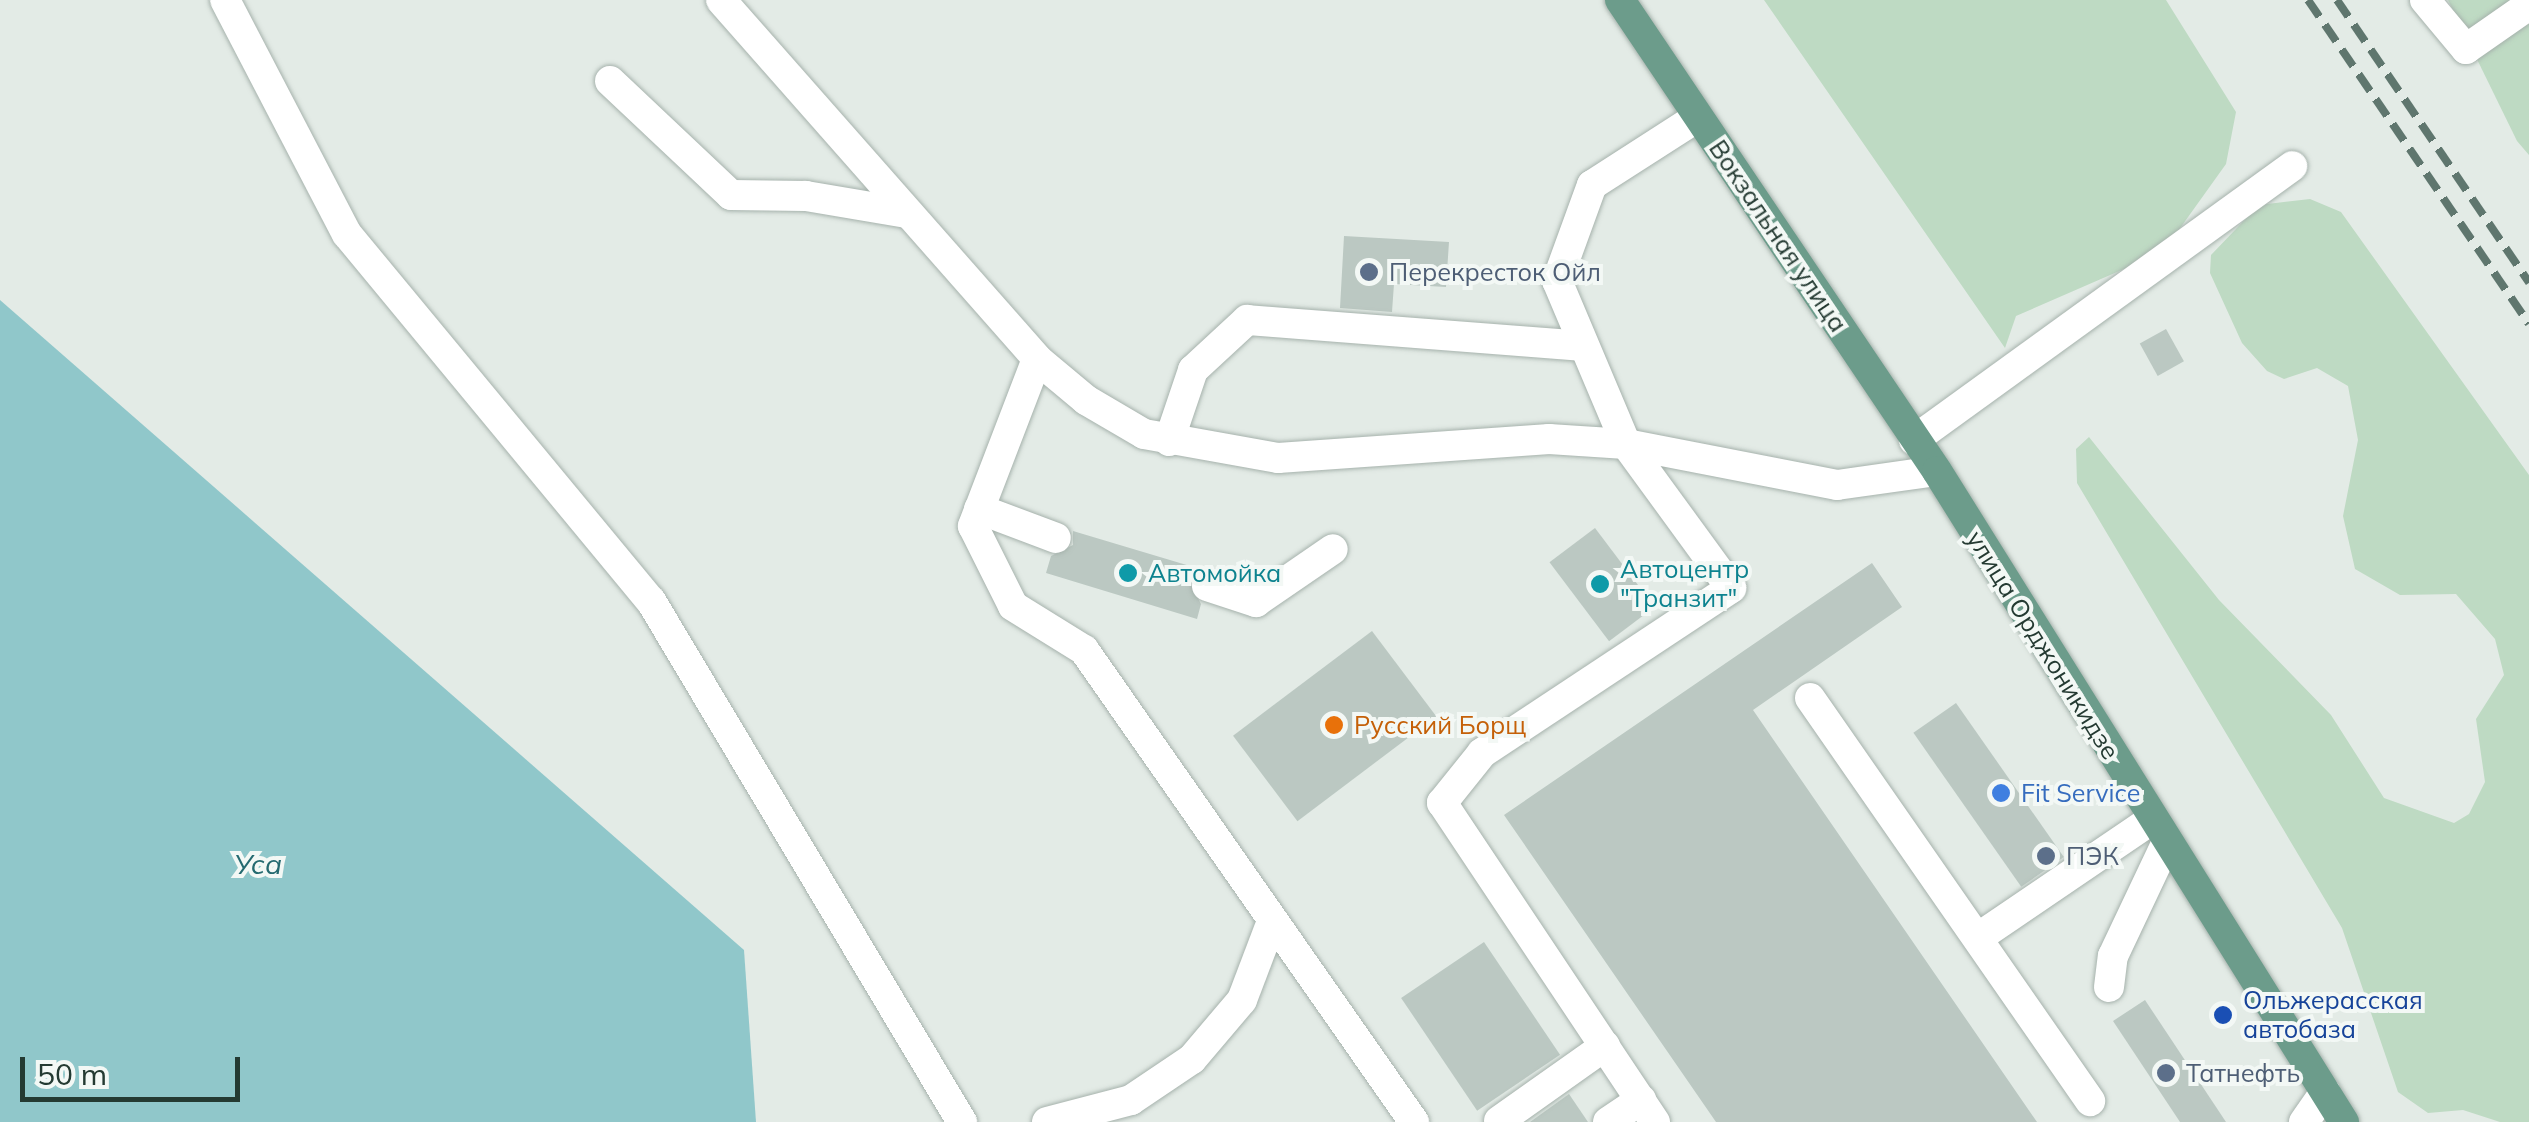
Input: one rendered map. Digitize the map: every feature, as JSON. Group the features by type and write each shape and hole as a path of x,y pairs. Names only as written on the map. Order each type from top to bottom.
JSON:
{"main road":[{"name":"Вокзальная улица","path":"1620,0 1937,471"},
{"name":"улица Орджоникидзе","path":"1937,471 2344,1122"}],"street":[{"path":"226,0 347,234 651,601 962,1122"},
{"path":"722,0 1037,359 1086,400 1144,434 1278,458 1549,439 1626,444 1837,485 1937,471"},
{"path":"2425,0 2466,49 2529,5"},
{"path":"610,81 731,195 806,196 907,213"},
{"path":"1608,1122 1648,1111 1442,804 1482,753 1731,588 1626,444 1557,281 1592,185 1698,118"},
{"path":"1914,440 2292,166"},
{"path":"1169,440 1194,370 1247,320 1582,346"},
{"path":"1037,359 973,526 1014,606 1084,650 1414,1122"},
{"path":"979,509 1056,538"},
{"path":"1207,586 1256,602 1332,549"},
{"path":"1810,698 2090,1102"},
{"path":"1979,937 2159,831"},
{"path":"2109,987 2112,956 2159,831"},
{"path":"1046,1122 1131,1100 1192,1059 1242,1000 1272,921"},
{"path":"1499,1121 1605,1046"},
{"path":"2304,1122 2325,1092"}],"green space":[{"path":"1764,0 2166,0 2236,112 2226,164 2163,252 2016,316 2005,348"},
{"path":"2448,0 2529,0 2529,155 2517,141"},
{"path":"2310,199 2341,212 2529,475 2529,1122 2500,1122 2463,1110 2428,1113 2398,1092 2342,928 2077,483 2076,449 2089,437 2219,600 2331,715 2384,798 2454,823 2469,814 2485,782 2476,719 2504,675 2495,639 2456,594 2400,595 2355,569 2343,516 2358,440 2348,386 2317,368 2284,379 2267,371 2242,343 2210,273 2211,255 2259,205"}],"water":[{"name":"Уса","path":"0,300 744,950 756,1122 0,1122"}],"building":[{"path":"1344,236 1449,242 1446,287 1394,284 1392,312 1340,308"},
{"path":"2166,329 2184,361 2158,376 2140,344"},
{"name":"Автоцентр \"Транзит\"","path":"1595,528 1655,607 1609,641 1549,562"},
{"name":"Автомойка","path":"1073,531 1200,569 1189,581 1201,604 1197,619 1046,573 1051,556 1073,545"},
{"path":"1872,563 1902,607 1753,710 2037,1122 1716,1122 1504,815"},
{"name":"Русский Борщ","path":"1372,631 1436,716 1297,821 1233,736"},
{"path":"1956,703 2064,857 2021,887 1913,733"},
{"path":"1484,942 1560,1055 1477,1111 1401,998"},
{"path":"2145,1000 2226,1122 2180,1122 2113,1021"},
{"path":"1569,1094 1588,1122 1530,1122"}],"railway":[{"path":"2308,0 2529,324"},
{"path":"2337,0 2529,283"}],"place":[{"name":"Перекресток Ойл","path":"1369,272"},
{"name":"Автомойка","path":"1128,573"},
{"name":"Автоцентр \"Транзит\"","path":"1600,584"},
{"name":"Русский Борщ","path":"1334,725"},
{"name":"Fit Service","path":"2001,793"},
{"name":"ПЭК","path":"2046,856"},
{"name":"Ольжерасская автобаза","path":"2223,1015"},
{"name":"Татнефть","path":"2166,1073"}]}
